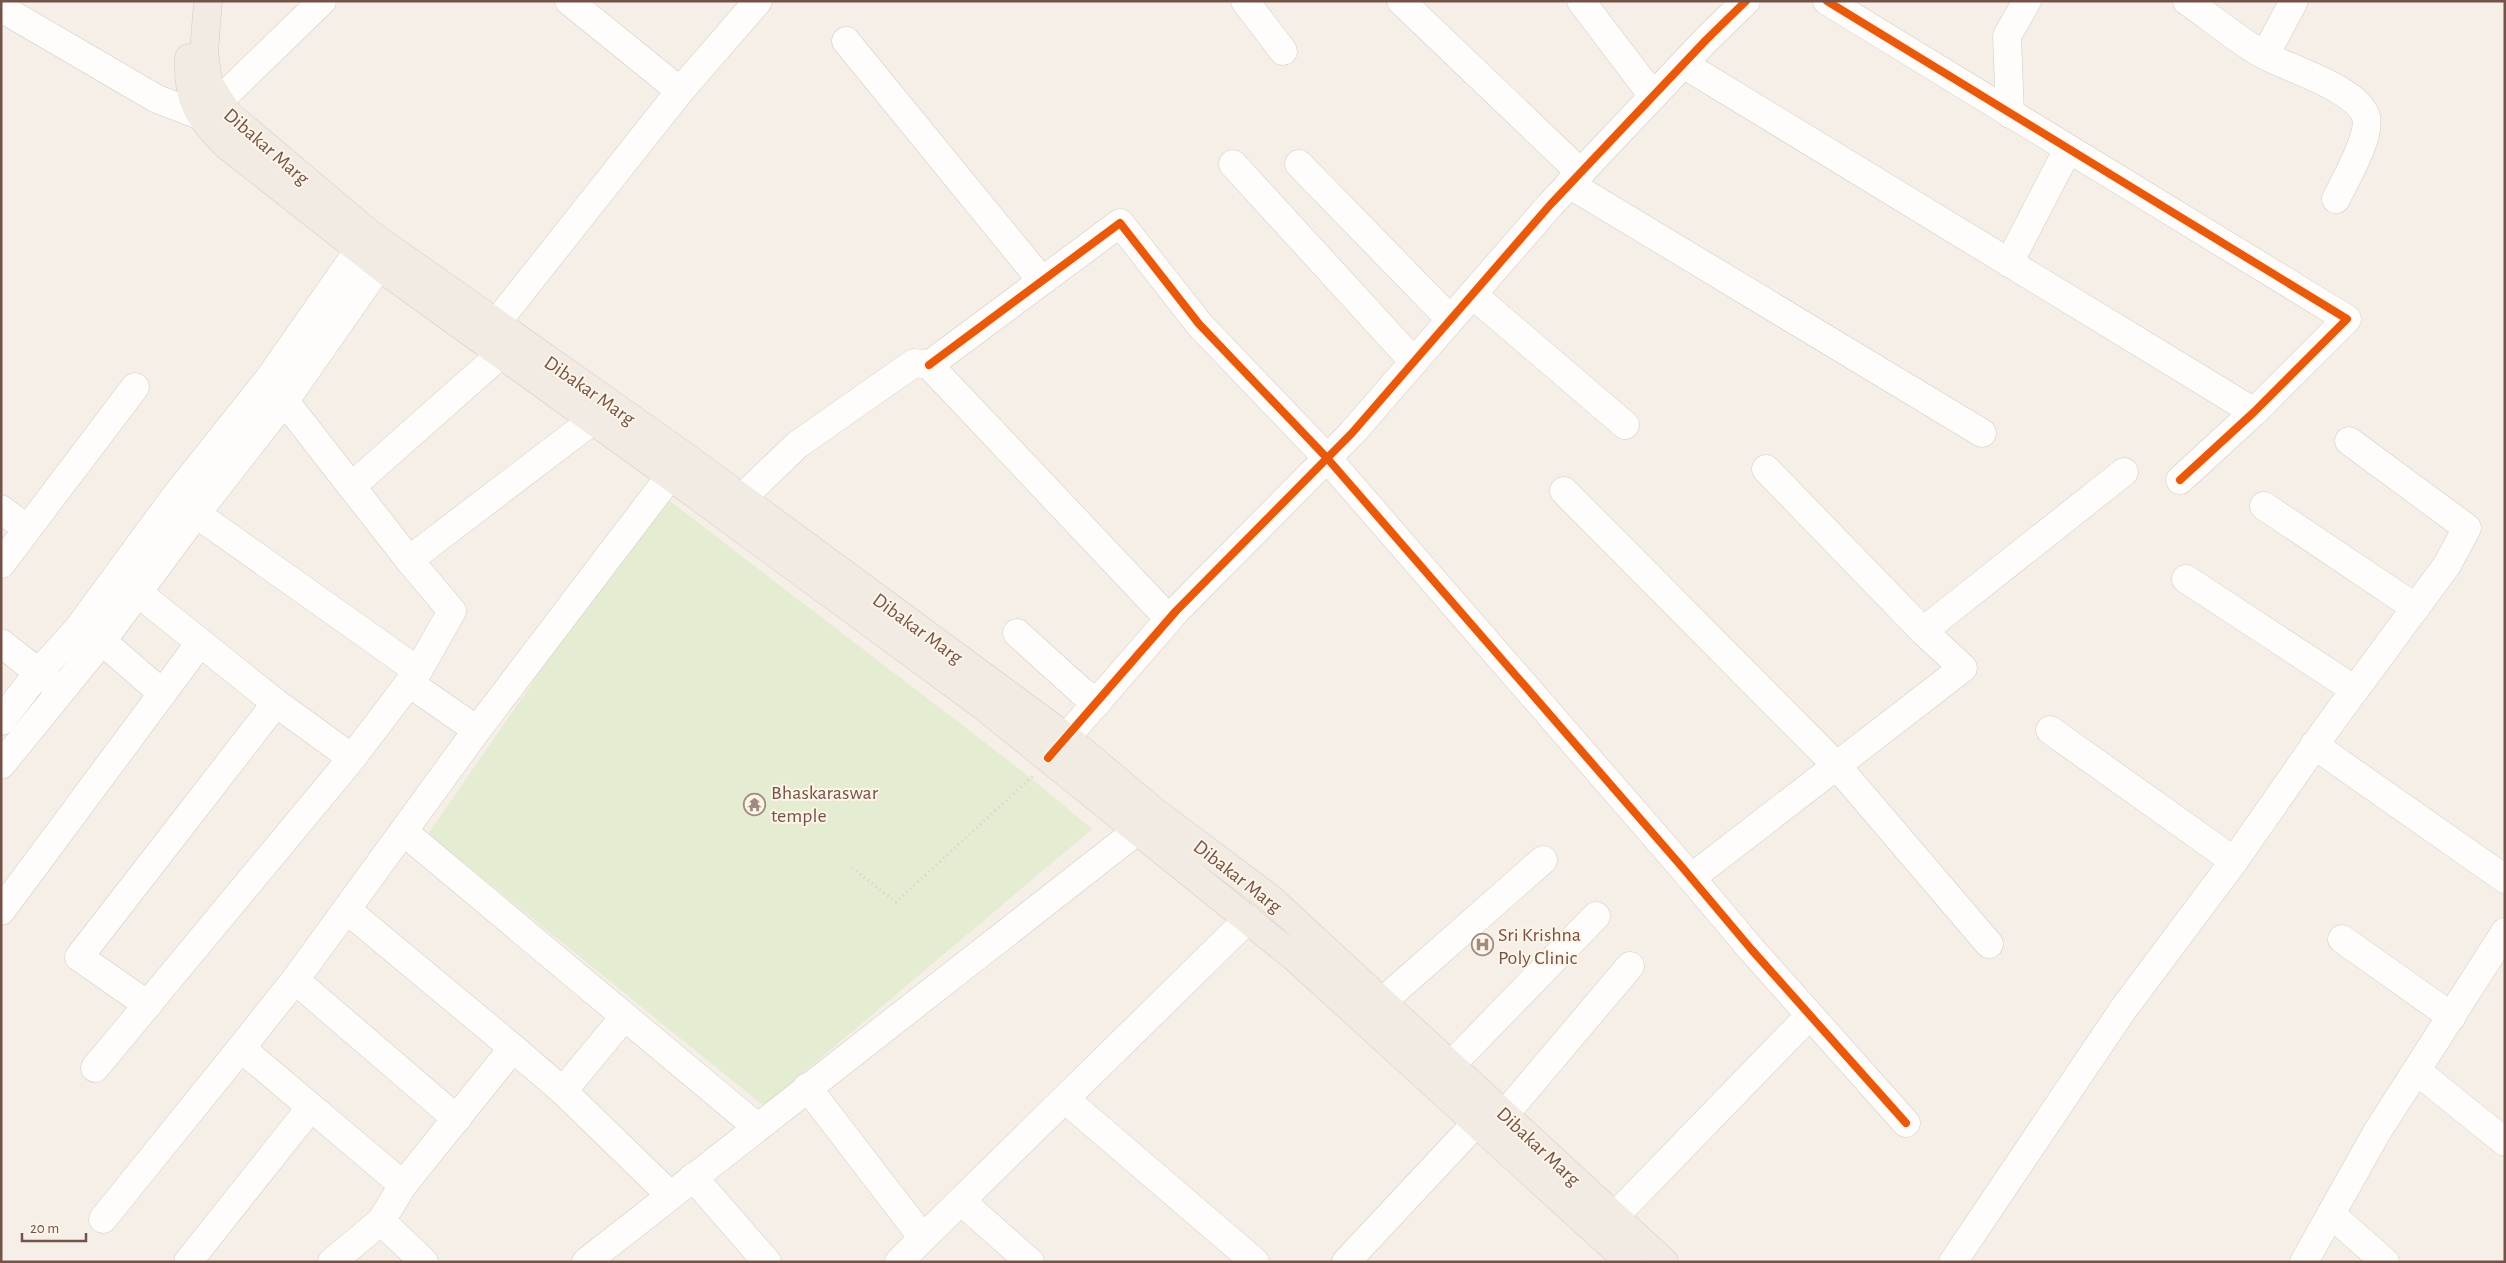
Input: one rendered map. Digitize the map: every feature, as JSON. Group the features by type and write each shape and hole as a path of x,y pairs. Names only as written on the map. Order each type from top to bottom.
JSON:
{"main road":[{"name":"Dibakar Marg","path":"193,1 188,76 194,103 228,114 375,249 501,354 975,700 1491,1113 1615,1216 1664,1262"},
{"name":"Dibakar Marg","path":"208,1 204,52 209,109"},
{"name":"Dibakar Marg","path":"375,249 497,322 521,342 742,498 1067,738 1154,811 1271,899 1452,1064 1491,1113 1629,1262"}],"street":[{"path":"1,8 157,99 209,109 322,1"},
{"path":"569,1 680,91"},
{"path":"497,322 680,91 758,1"},
{"path":"1245,1 1283,51"},
{"path":"1401,1 1575,179 1982,434"},
{"path":"1581,1 1653,96"},
{"path":"1048,758 1098,703 1169,619 1327,458 1575,179 1653,96 1685,65 1706,40 1746,1"},
{"path":"1827,1 2347,319 2254,412 2180,480"},
{"path":"2010,114 2007,36 2027,1"},
{"path":"2187,1 2265,56 2344,93 2359,105 2366,117 2366,134 2336,199"},
{"path":"2265,56 2294,1"},
{"path":"846,41 1042,281"},
{"path":"1685,65 2254,412"},
{"path":"2009,263 2068,149"},
{"path":"1233,164 1414,362"},
{"path":"1299,164 1450,319"},
{"path":"929,365 1120,223 1199,324 1327,458 1906,1123"},
{"path":"1,765 102,640 127,584 174,498 226,453 276,389 375,249"},
{"path":"1472,294 1625,426"},
{"path":"352,486 501,354"},
{"path":"742,498 796,445 914,363 929,365 1169,619"},
{"path":"1,564 135,386"},
{"path":"95,1068 352,758 414,677 452,611 409,560 276,389"},
{"path":"409,560 593,420"},
{"path":"1952,1262 2122,1010 2234,861 2314,745 2447,565 2467,528 2349,441"},
{"path":"1,721 38,673 77,630 127,584 196,514 226,453"},
{"path":"1691,878 1963,668 1923,631 1766,469"},
{"path":"1923,631 2124,472"},
{"path":"102,1219 295,980 478,730 670,476"},
{"path":"1564,491 1837,766 1989,944"},
{"path":"174,498 414,677 478,730"},
{"path":"2264,506 2416,608"},
{"path":"1,509 27,529"},
{"path":"2186,579 2355,690"},
{"path":"127,584 199,644 352,758"},
{"path":"1017,633 1080,691 1098,703"},
{"path":"102,640 162,693"},
{"path":"1,643 61,691"},
{"path":"1,911 199,644"},
{"path":"148,1005 79,956 276,703"},
{"path":"2050,730 2234,861"},
{"path":"2314,745 2505,880"},
{"path":"586,1262 757,1126 1138,830"},
{"path":"404,832 757,1126"},
{"path":"1383,1001 1543,860"},
{"path":"347,910 562,1091 670,1195"},
{"path":"1452,1064 1596,916"},
{"path":"899,1262 1248,919"},
{"path":"2304,1262 2377,1132 2505,932"},
{"path":"2342,939 2452,1017"},
{"path":"1346,1262 1630,966"},
{"path":"295,980 457,1119"},
{"path":"1615,1216 1810,1015"},
{"path":"562,1091 624,1017"},
{"path":"241,1048 403,1185"},
{"path":"332,1262 381,1221 403,1185 513,1048"},
{"path":"2417,1071 2505,1142"},
{"path":"807,1087 923,1238"},
{"path":"1065,1099 1255,1262"},
{"path":"188,1262 311,1107"},
{"path":"692,1177 767,1262"},
{"path":"961,1201 1030,1262"},
{"path":"2331,1214 2385,1262"},
{"path":"381,1221 424,1262"}],"path":[{"path":"852,868 896,902 1031,778 1048,758"}],"green space":[{"name":"Bhaskaraswar temple","path":"662,495 1031,778 1092,829 764,1106 428,834"}],"cycle path":[{"path":"1048,758 1176,611 1352,433 1550,205 1706,40 1746,1"},
{"path":"1827,1 2347,319 2254,412 2180,480"},
{"path":"929,365 1120,223 1199,324 1327,458 1751,949 1906,1123"}],"place":[{"name":"Bhaskaraswar temple","path":"755,804"},
{"name":"Sri Krishna Poly Clinic","path":"1482,945"}]}
